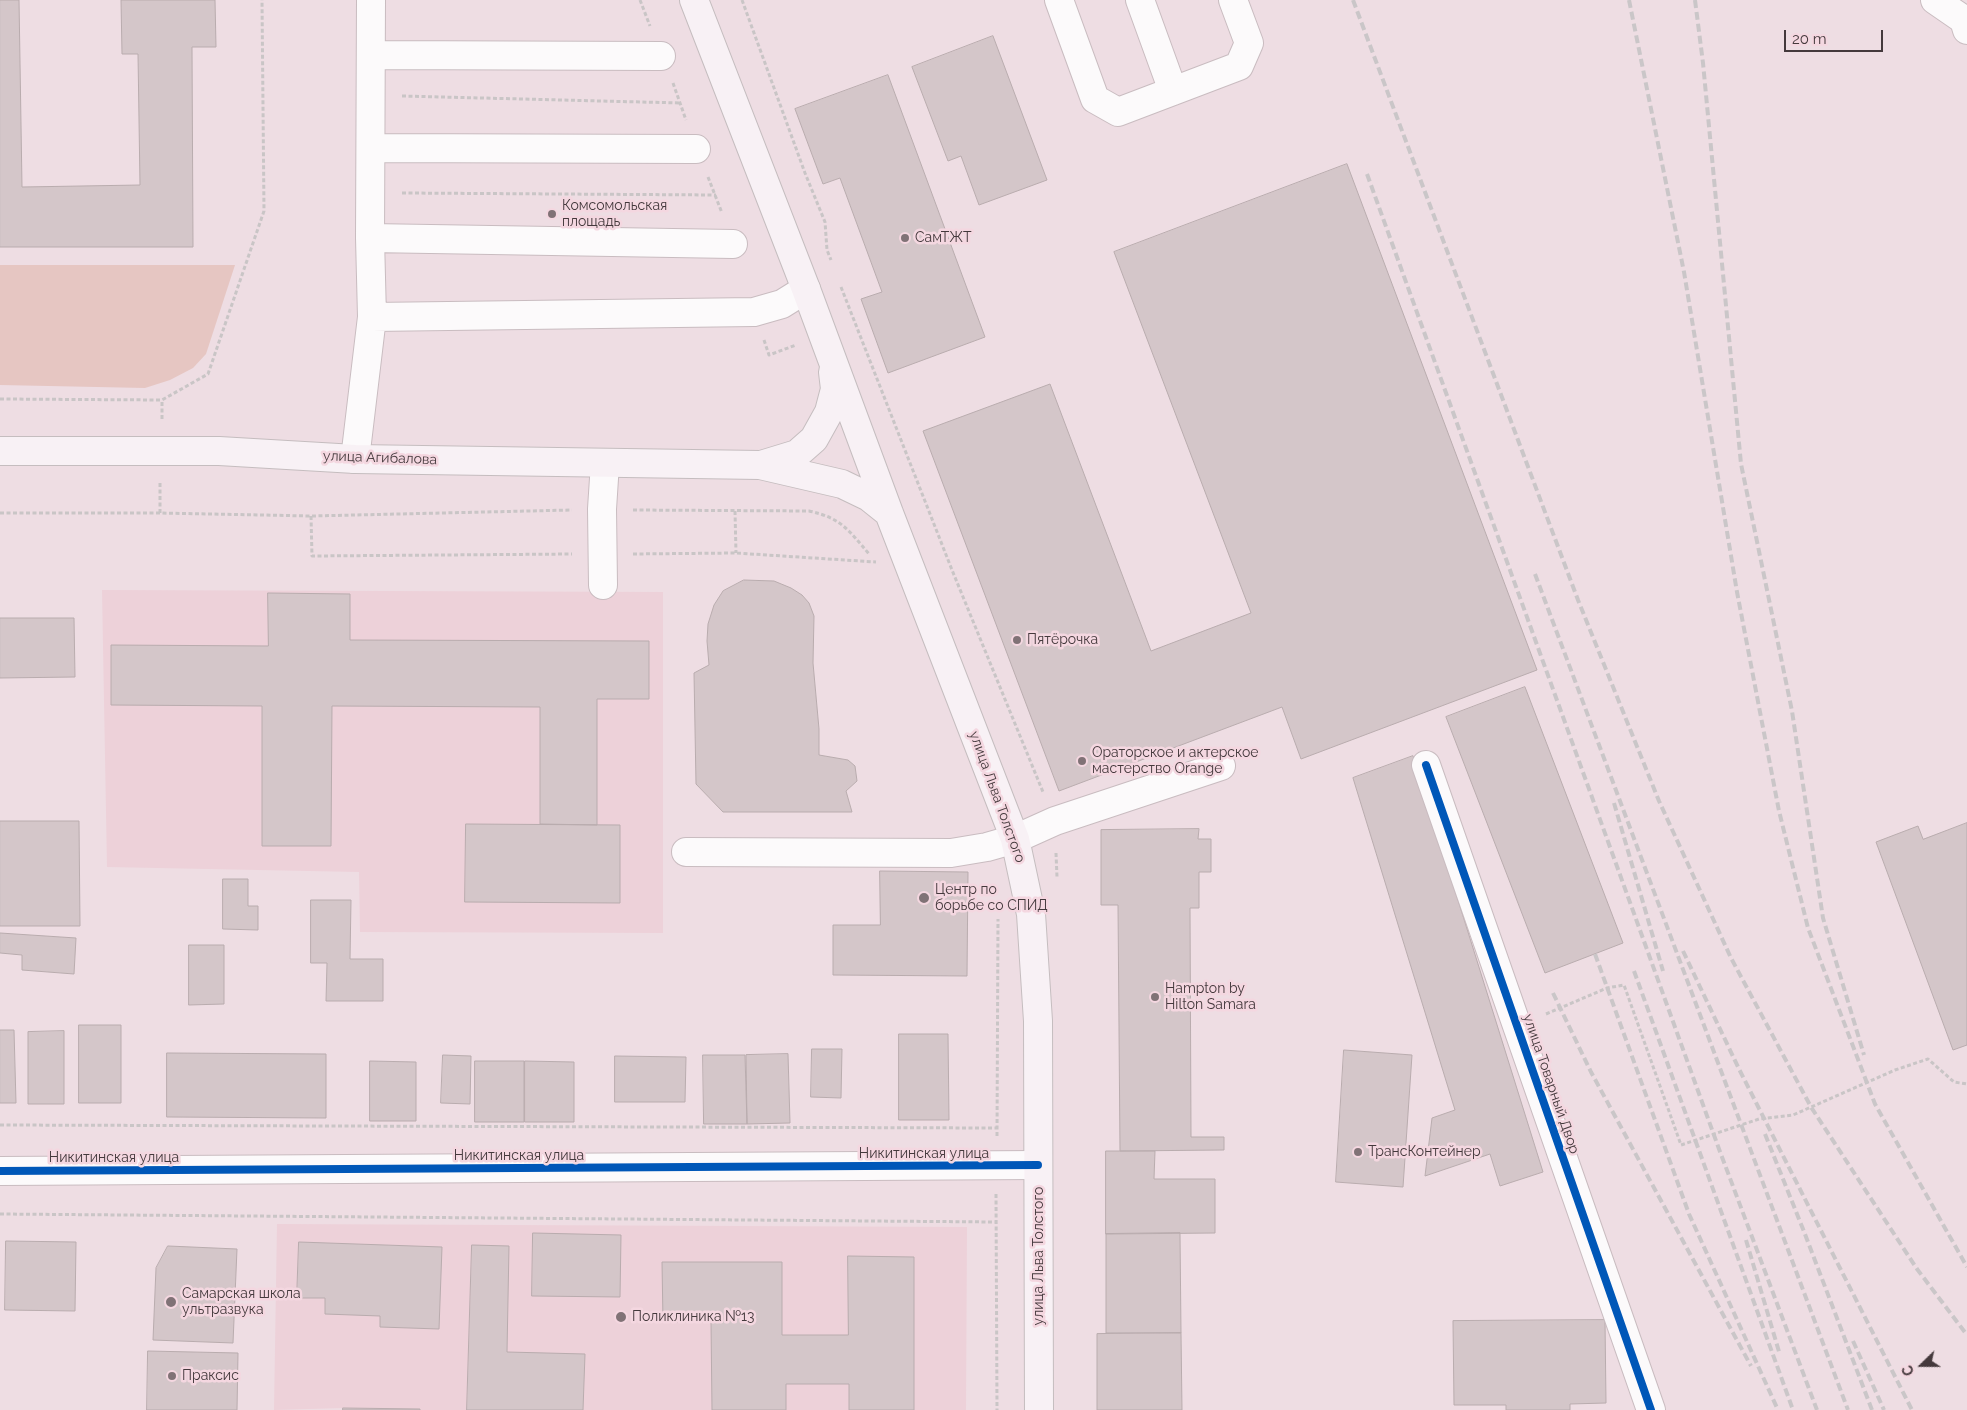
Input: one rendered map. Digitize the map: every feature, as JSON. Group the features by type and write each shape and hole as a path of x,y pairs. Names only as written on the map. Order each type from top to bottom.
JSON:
{"main road":[{"path":"694,0 828,347 835,389 829,412 814,439 797,454 760,465"},
{"name":"улица Льва Толстого","path":"828,347 889,513 1015,839 1030,906 1038,1021 1039,1410"},
{"name":"улица Агибалова","path":"0,451 219,452 355,459 760,465"},
{"path":"760,465 842,484 869,497 889,513"}],"street":[{"path":"355,459 372,317 370,238 371,0"},
{"path":"1059,0 1095,99 1118,112 1239,66 1249,43 1233,0"},
{"path":"1140,0 1173,91"},
{"path":"1935,0 1964,20 1967,30"},
{"path":"371,55 661,56"},
{"path":"370,148 696,149"},
{"path":"370,238 732,244"},
{"path":"372,317 754,312 782,304 806,288"},
{"path":"603,584 602,509 605,463"},
{"path":"686,852 951,853 988,847 1015,839 1055,821 1221,766"},
{"name":"улица Товарный Двор","path":"1426,766 1651,1410"},
{"name":"Никитинская улица","path":"0,1171 1038,1165"}],"path":[{"path":"0,399 162,400 208,374 264,211 262,0"},
{"path":"640,0 681,103 696,149 716,195 732,244"},
{"path":"396,96 681,103"},
{"path":"396,193 716,195"},
{"path":"754,312 769,354 828,347 856,326"},
{"path":"0,513 160,513 311,516 602,509 808,511 827,515 848,530 876,562"},
{"path":"735,511 736,553"},
{"path":"311,516 312,556"},
{"path":"998,910 996,1222 998,1410"},
{"path":"1517,1025 1607,988 1624,985 1681,1145 1759,1119 1793,1115 1887,1074 1928,1059 1954,1082 1967,1084"},
{"path":"0,1125 997,1128"},
{"path":"0,1214 996,1222"}],"shaded area":[{"path":"0,265 235,265 206,354 193,368 170,380 145,388 0,385"},
{"path":"102,590 663,592 663,933 360,932 359,872 107,867"},
{"name":"Поликлиника №13","path":"277,1224 967,1227 966,1410 343,1410 343,1408 274,1410"}],"building":[{"path":"0,0 19,0 22,187 140,185 138,54 122,54 121,0 215,0 216,47 192,47 193,247 0,247"},
{"path":"993,36 1047,180 979,205 961,156 948,161 912,67"},
{"name":"СамТЖТ","path":"888,75 985,337 888,373 861,299 882,292 840,178 823,184 795,109"},
{"path":"1347,164 1537,670 1301,759 1282,707 1059,791 923,431 1050,384 1151,651 1251,613 1114,252"},
{"path":"744,580 774,581 791,588 802,595 809,603 814,616 813,663 819,729 819,755 848,760 855,766 857,781 846,791 852,812 723,812 696,784 694,673 709,665 708,624 714,605 723,591"},
{"path":"268,593 350,594 350,640 649,641 649,699 597,699 597,825 540,824 540,707 332,706 331,846 262,846 262,706 111,705 111,645 268,646"},
{"path":"0,618 74,618 75,677 0,678"},
{"path":"1525,687 1623,943 1545,973 1446,717"},
{"path":"1413,756 1543,1172 1500,1186 1490,1154 1425,1176 1432,1118 1455,1110 1353,778"},
{"path":"0,821 79,821 80,926 0,926"},
{"path":"1967,823 1967,1045 1953,1050 1876,842 1918,826 1923,839"},
{"path":"466,824 620,825 620,903 465,902"},
{"name":"Hampton by Hilton Samara","path":"1199,829 1198,839 1211,839 1211,872 1199,872 1199,908 1190,908 1191,1137 1224,1137 1224,1150 1120,1151 1118,905 1101,905 1101,830"},
{"name":"Центр по борьбе со СПИД","path":"880,871 968,872 967,976 833,975 833,925 880,925"},
{"path":"223,879 248,879 248,906 258,906 258,930 223,929"},
{"path":"311,900 351,900 350,959 383,959 383,1001 326,1001 327,963 311,963"},
{"path":"0,933 76,938 74,974 22,970 22,955 0,953"},
{"path":"189,945 224,945 224,1004 189,1005"},
{"path":"79,1025 121,1025 121,1103 79,1103"},
{"path":"0,1030 14,1030 16,1103 0,1103"},
{"path":"64,1031 64,1104 28,1104 28,1032"},
{"path":"899,1034 948,1034 949,1120 899,1120"},
{"path":"812,1049 842,1049 841,1098 811,1097"},
{"path":"1344,1050 1412,1055 1403,1187 1336,1182"},
{"path":"167,1053 326,1054 326,1118 167,1117"},
{"path":"788,1054 790,1123 747,1124 746,1055"},
{"path":"443,1055 471,1056 470,1104 441,1103"},
{"path":"703,1055 745,1055 747,1124 704,1124"},
{"path":"615,1056 686,1057 685,1102 615,1102"},
{"path":"370,1061 416,1062 416,1121 370,1121"},
{"path":"475,1061 524,1061 524,1122 475,1122"},
{"path":"525,1061 574,1062 574,1122 525,1122"},
{"path":"1106,1151 1155,1151 1154,1179 1215,1179 1215,1233 1106,1234"},
{"path":"533,1233 621,1235 620,1297 532,1296"},
{"path":"1180,1233 1181,1333 1106,1333 1106,1234"},
{"path":"6,1241 76,1242 75,1311 5,1310"},
{"path":"299,1242 442,1247 439,1329 380,1327 380,1316 325,1314 325,1298 297,1298"},
{"path":"472,1245 509,1246 507,1352 585,1354 583,1410 467,1410"},
{"path":"168,1246 237,1249 233,1343 153,1340 156,1268"},
{"path":"848,1256 914,1257 914,1410 849,1410 849,1384 786,1384 786,1410 712,1410 711,1322 663,1322 662,1262 782,1262 782,1335 848,1335"},
{"path":"1605,1320 1606,1403 1570,1404 1570,1410 1506,1410 1506,1405 1454,1405 1453,1321"},
{"path":"1181,1333 1182,1410 1097,1410 1097,1334"},
{"path":"148,1351 238,1353 237,1410 147,1410"},
{"path":"343,1408 420,1409 420,1410 343,1410"}],"railway":[{"path":"1353,0 1578,600 1659,801 1731,958 1811,1107 1917,1269 1967,1335"},
{"path":"1629,0 1684,272 1737,592 1779,811 1808,928 1875,1104 1967,1267"},
{"path":"1695,0 1703,63 1741,464 1792,711 1823,918 1864,1055"},
{"path":"1367,174 1719,1149 1817,1410"},
{"path":"1535,574 1848,1410"},
{"path":"1614,803 1663,971"},
{"path":"1683,951 1739,1069 1912,1410"},
{"path":"1595,954 1689,1214 1778,1410"},
{"path":"1634,971 1793,1410"},
{"path":"1553,993 1591,1072 1751,1366"},
{"path":"1765,1134 1872,1410"},
{"path":"1746,1240 1780,1355"},
{"path":"1853,1341 1884,1410"}],"cycle path":[{"path":"1426,765 1651,1410"},
{"path":"0,1171 1038,1165"}],"place":[{"name":"Комсомольская площадь","path":"552,214"},
{"name":"СамТЖТ","path":"905,238"},
{"name":"Пятёрочка","path":"1017,640"},
{"name":"Ораторское и актерское мастерство Orange","path":"1082,761"},
{"name":"Центр по борьбе со СПИД","path":"924,898"},
{"name":"Hampton by Hilton Samara","path":"1155,997"},
{"name":"ТрансКонтейнер","path":"1358,1152"},
{"name":"Самарская школа ультразвука","path":"171,1302"},
{"name":"Поликлиника №13","path":"621,1317"},
{"name":"Праксис","path":"172,1376"}]}
